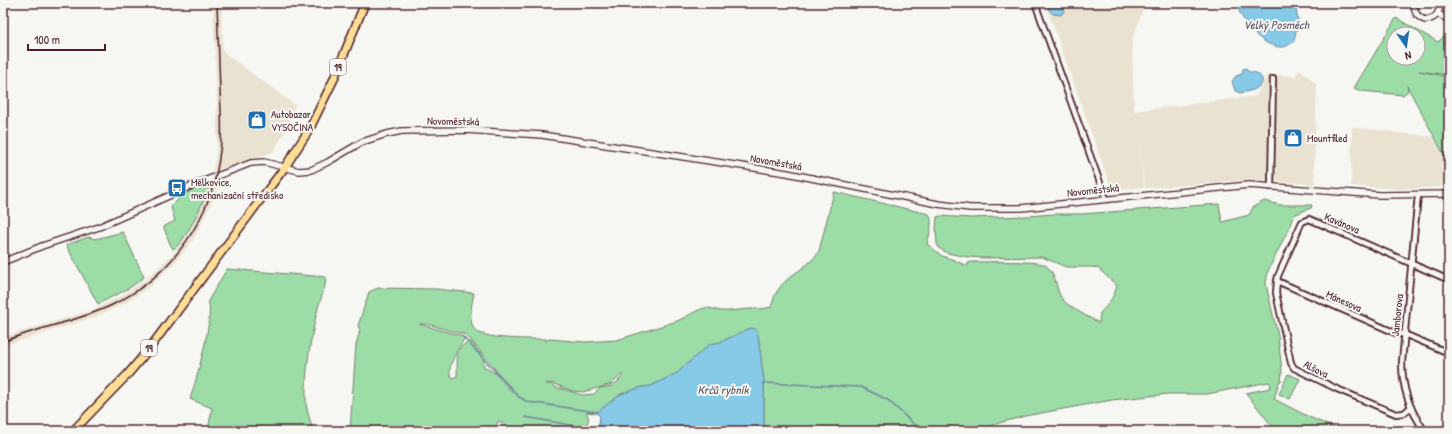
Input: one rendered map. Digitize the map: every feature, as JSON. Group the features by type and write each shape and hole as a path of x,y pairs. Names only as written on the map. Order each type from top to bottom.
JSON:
{"main road":[{"name":"19","path":"73,431 123,380 148,349 285,168 309,130 330,88 365,3"}],"street":[{"path":"1035,3 1106,199"},
{"path":"1415,3 1414,10 1420,18 1430,19 1438,14 1439,3"},
{"path":"1438,14 1449,20"},
{"path":"1271,187 1273,79"},
{"name":"Novoměstská","path":"3,262 42,246 99,227 191,186 251,163 264,162 299,171 311,170 362,142 402,131 466,130 542,135 787,173 964,208 1021,208 1232,186 1271,187 1380,195 1449,194"},
{"name":"Jamborova","path":"1418,195 1404,334 1402,375 1407,398 1411,408 1425,431"},
{"name":"Kavánova","path":"1277,281 1302,222 1309,219 1449,280"},
{"name":"Mánesova","path":"1277,281 1398,334 1404,334 1449,353"},
{"name":"Alšova","path":"1277,281 1276,293 1291,363 1294,368 1396,414 1404,413 1411,408"}],"shaded area":[{"path":"213,3 221,3 223,52 295,105 283,135 273,152 222,169 211,204 193,240 176,261 149,287 125,303 95,317 3,346 3,337 93,310 121,296 144,281 153,273 171,256 187,235 204,201 212,175 217,150 217,105"},
{"path":"1045,3 1145,3 1132,41 1134,111 1256,96 1267,75 1295,76 1300,69 1317,85 1314,168 1315,184 1253,180 1145,188 1138,139 1144,187 1118,190 1110,185"},
{"path":"1352,127 1433,137 1445,158 1443,187 1400,189 1351,186"}],"green space":[{"path":"1396,18 1410,26 1391,26"},
{"path":"1449,32 1449,75 1419,71 1449,77 1449,164 1407,86 1408,91 1403,95 1361,91 1354,88 1386,35 1386,66 1426,66 1426,35 1438,42"},
{"path":"206,183 208,184 209,188 198,212 183,239 178,246 173,249 164,228 175,221 171,207 187,193"},
{"path":"834,192 929,214 931,224 927,244 942,256 967,266 968,263 972,262 1032,262 1045,265 1055,278 1059,294 1065,302 1099,323 1100,313 1110,301 1117,286 1098,268 1066,267 1042,257 983,258 947,253 939,248 937,244 937,217 970,218 1082,214 1219,204 1222,222 1249,215 1253,207 1264,201 1280,205 1312,205 1311,208 1296,214 1293,217 1268,271 1266,283 1278,336 1282,372 1281,381 1279,382 1274,399 1341,431 1276,431 1246,393 1270,388 1271,385 1269,382 1207,394 1168,394 1112,400 1025,416 999,423 978,431 764,431 764,383 758,335 751,328 720,342 710,344 677,373 651,386 642,387 621,394 596,413 586,412 588,414 588,421 582,430 577,429 580,431 498,431 505,425 499,421 492,431 350,431 356,345 360,330 358,326 369,292 378,288 436,289 474,293 471,311 472,325 478,333 486,335 519,339 546,339 546,341 549,339 585,342 617,340 677,321 703,308 720,311 732,311 771,308 776,294 782,284 810,262 819,251","holes":["419,324 427,324 466,335 513,389 512,392 495,373 484,367 483,357 471,342 461,347 457,360 457,376 453,378 450,375 453,358 465,338","622,374 622,377 613,386 600,388 594,394 582,395 546,384 551,383 573,391 583,392 612,384"]},
{"path":"123,232 144,277 128,289 98,304 66,245 89,237 95,239"},
{"path":"227,269 326,277 325,286 314,323 307,368 306,405 313,431 208,431 212,408 190,399 207,333 209,319 208,301"},
{"path":"1288,374 1300,379 1290,399 1279,394"}],"water":[{"path":"1049,3 1064,3 1064,11 1061,15 1053,14 1048,9"},
{"name":"Velký Posměch","path":"1236,3 1295,3 1298,21 1294,41 1288,46 1284,47 1273,46 1265,42 1252,31 1242,17"},
{"path":"1246,68 1249,72 1259,75 1262,82 1261,85 1254,89 1240,93 1235,91 1232,81 1236,76 1242,74 1243,69"},
{"name":"Krčů rybník","path":"751,328 756,329 758,335 764,383 764,431 598,431 600,416 596,413 621,394 642,387 651,386 677,373 710,344 720,342"}],"waterway":[{"path":"463,337 519,397 528,402 597,412"},
{"path":"762,383 861,387 888,400 921,431"},
{"path":"525,417 600,430"}],"railway":[{"path":"3,342 30,332 99,311 134,293 171,261 186,242 199,221 209,199 216,175 220,151 222,121 217,3"}],"place":[{"name":"Autobazar VYSOČINA","path":"257,120"},
{"name":"Mountfiled","path":"1293,138"},
{"name":"Mělkovice, mechanizační středisko","path":"177,188"}]}
